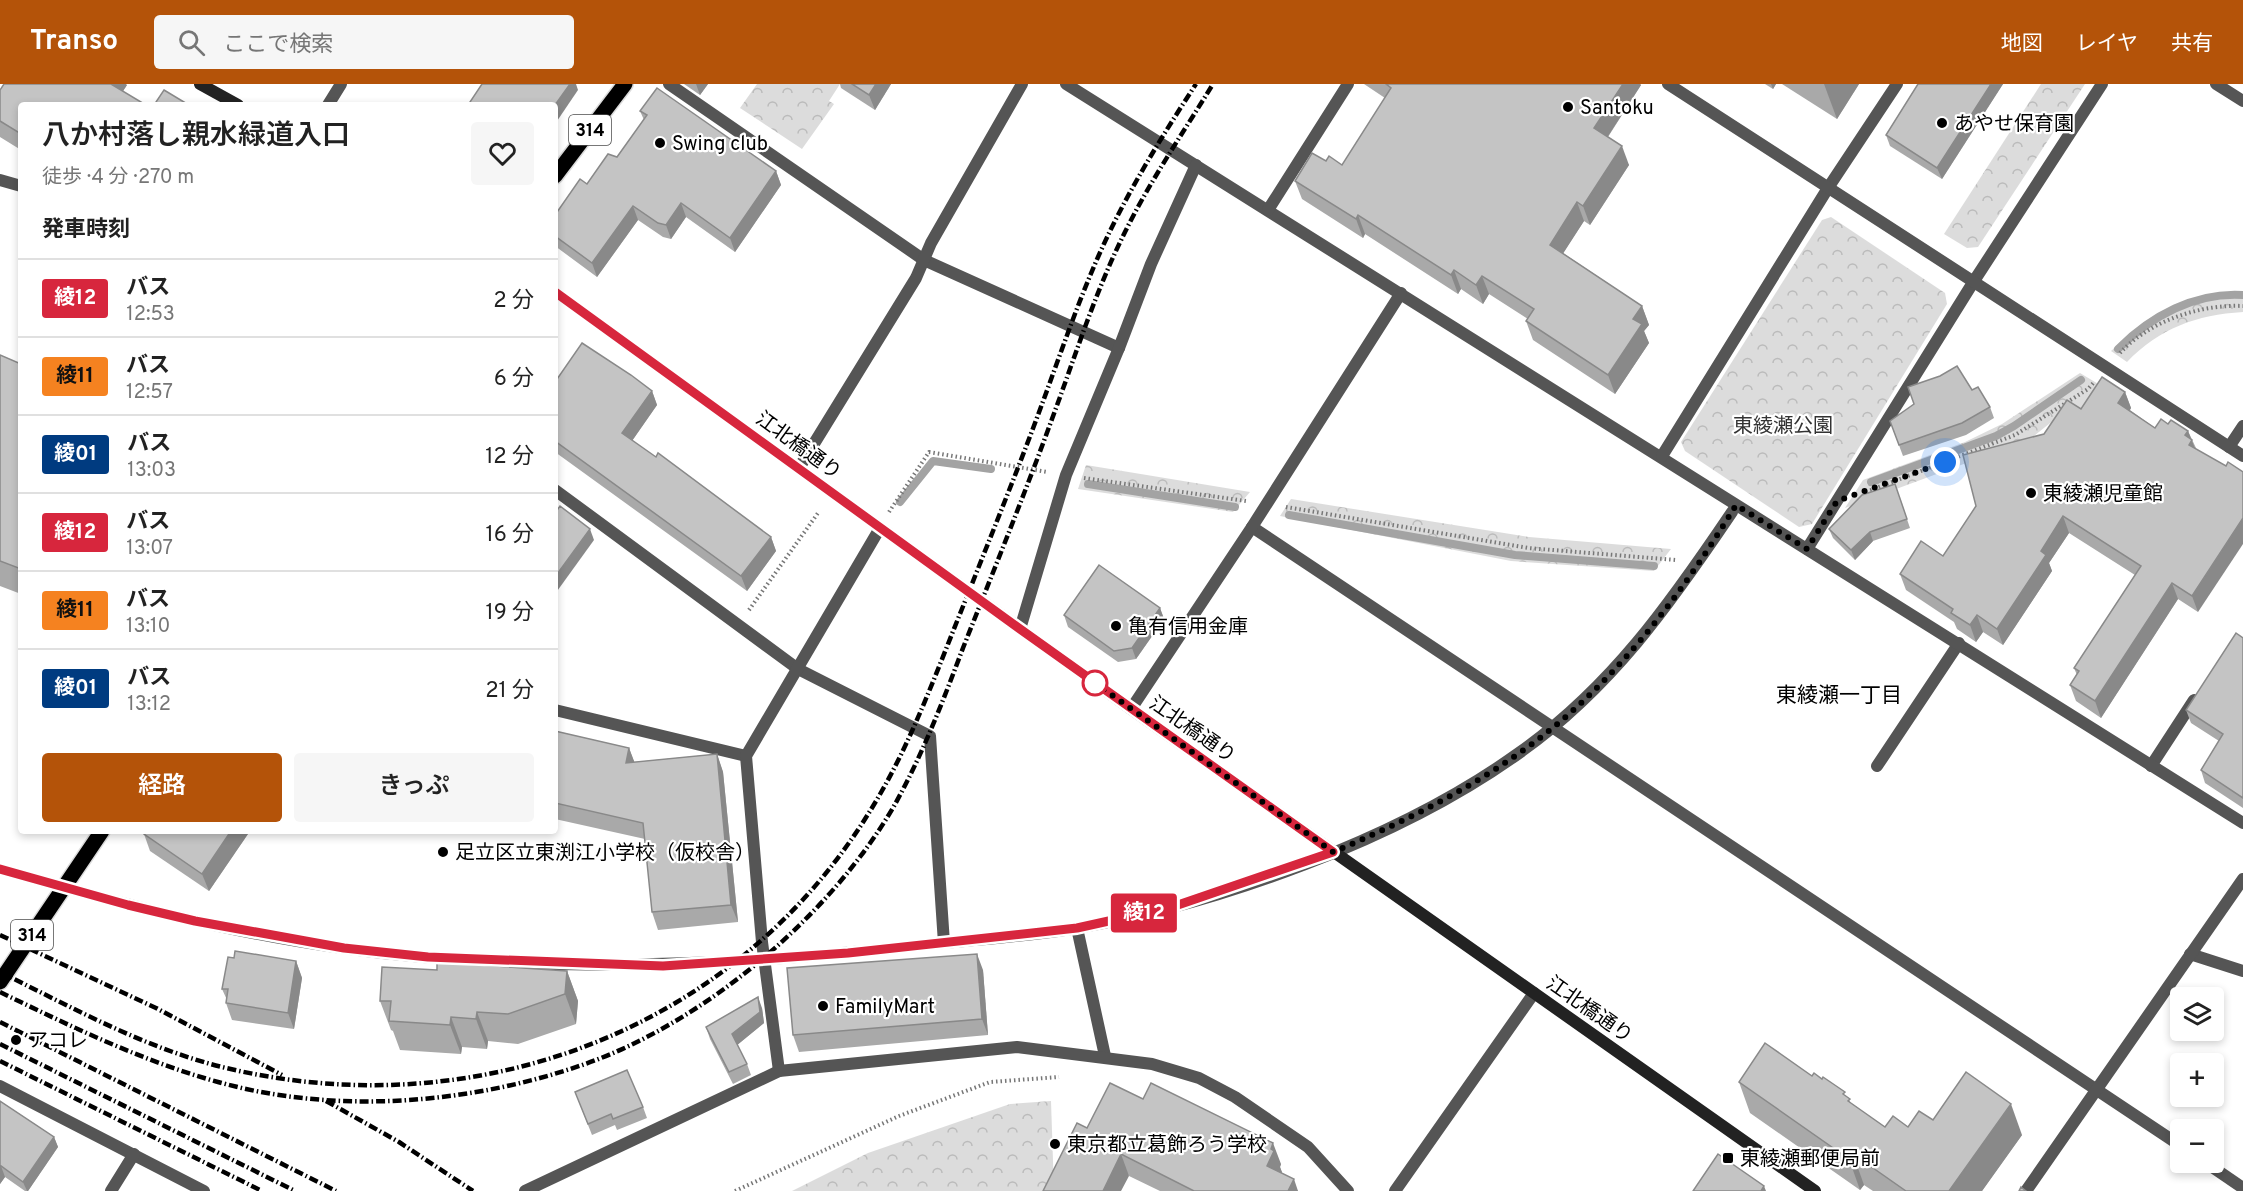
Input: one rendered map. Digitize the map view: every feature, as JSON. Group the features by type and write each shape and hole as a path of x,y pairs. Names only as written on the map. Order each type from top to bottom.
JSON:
{"main road":[{"path":"200,84 233,102"},
{"name":"314","path":"558,172 626,84"},
{"name":"江北橋通り","path":"558,294 1131,709 1815,1191"},
{"name":"314","path":"0,982 100,834"}],"street":[{"path":"330,102 341,84"},
{"path":"669,84 924,260 1119,348"},
{"path":"799,468 916,278 1022,84"},
{"path":"1066,84 1662,456 1734,509 1807,549 2243,823"},
{"path":"1268,210 1348,84"},
{"path":"1668,84 2243,456"},
{"path":"1662,456 1828,188 1897,84"},
{"path":"1807,549 1974,281 2102,84"},
{"path":"2216,84 2243,101"},
{"path":"1020,629 1066,476 1151,264 1196,165"},
{"path":"0,180 18,185"},
{"path":"1131,709 1252,527 1401,293"},
{"path":"2229,447 2243,426"},
{"path":"558,492 798,669 930,736 944,943"},
{"path":"0,869 128,905 257,934 417,956 663,966 764,960 1077,928 1172,907 1333,852 1424,810 1482,777 1553,728 1591,693 1645,636 1734,509"},
{"path":"1252,527 2170,1139"},
{"path":"778,1071 764,960 746,756 880,528"},
{"path":"1877,766 1959,643"},
{"path":"2151,766 2202,688"},
{"path":"558,711 746,756"},
{"path":"2026,1191 2243,879"},
{"path":"1077,928 1104,1056"},
{"path":"2190,954 2243,971"},
{"path":"1395,1191 1534,993"},
{"path":"525,1191 778,1071 1017,1047 1104,1056 1152,1064 1199,1078 1235,1097 1308,1147 1348,1191"},
{"path":"0,1086 204,1191"},
{"path":"111,1191 134,1154"},
{"path":"2221,1173 2243,1188"}],"path":[{"path":"1837,501 2015,435 2088,389 2124,348 2170,320 2206,308 2243,306"},
{"path":"749,610 818,513"},
{"path":"735,1191 899,1116 990,1082 1059,1077"}],"green space":[{"path":"757,84 840,84 829,101 834,104 802,149 740,108"},
{"path":"2041,84 2085,84 1978,247 1967,248 1944,234"},
{"name":"東綾瀬公園","path":"1831,217 1945,293 1947,304 1812,524 1799,527 1685,451 1681,442 1822,220"},
{"path":"2225,292 2243,293 2243,312 2210,316 2180,325 2152,340 2127,362 2111,351 2137,329 2163,312 2191,300"},
{"path":"2080,373 2100,385 2083,408 2059,416 2019,448 1969,462 1845,508 1863,480 1965,442 2002,424"},
{"path":"1086,465 1250,492 1233,512 1078,489"},
{"path":"1291,499 1529,537 1671,549 1654,571 1511,561 1280,516"},
{"path":"1051,1101 1054,1191 792,1191 868,1153 1010,1104"}],"building":[{"path":"4,84 111,84 141,102 18,102 18,132 0,121 0,90"},
{"path":"482,84 570,84 557,102 470,102"},
{"path":"852,84 876,84 869,95"},
{"path":"1386,84 1623,84 1594,128 1622,146 1583,206 1577,202 1550,245 1642,306 1633,319 1642,324 1608,375 1526,321 1534,309 1482,276 1476,285 1454,270 1451,275 1358,215 1356,219 1295,181 1312,153 1326,161 1329,156 1342,165 1391,88"},
{"path":"1918,84 1991,84 1937,168 1886,135"},
{"path":"657,88 776,171 730,238 681,203 666,225 658,223 633,206 592,263 558,238 558,211 580,179 587,184 608,154 617,157 647,115 640,111"},
{"path":"164,90 184,102 156,102"},
{"path":"582,343 652,391 622,433 656,457 658,453 771,537 741,576 558,443 558,378"},
{"path":"0,355 18,363 18,568 0,561"},
{"path":"1957,366 1972,390 1978,387 1990,407 1962,423 1899,445 1890,421 1914,404 1908,387 1940,376"},
{"path":"2102,377 2125,392 2118,403 2155,428 2161,419 2168,424 2171,420 2188,431 2185,435 2192,440 2189,445 2226,466 2228,462 2243,472 2243,518 2192,596 2172,583 2095,701 2070,685 2079,671 2074,668 2141,566 2063,516 2041,551 2046,555 1997,629 1977,615 1970,625 1951,613 1953,609 1900,574 1921,541 1943,556 1976,506 1963,455 2044,434 2067,400 2081,409"},
{"path":"1895,484 1907,519 1870,532 1851,550 1829,529 1862,495"},
{"path":"560,506 590,529 558,573 558,509"},
{"path":"1099,565 1160,608 1132,648 1114,651 1064,615"},
{"path":"2236,633 2243,638 2243,798 2201,770 2223,734 2186,710"},
{"path":"558,732 629,748 626,763 717,754 731,905 652,912 643,823 558,804"},
{"path":"144,834 229,834 202,874"},
{"path":"235,951 296,961 288,1013 226,1003 228,989 222,989 228,957 234,958"},
{"path":"977,954 982,1019 793,1035 787,968"},
{"path":"437,962 567,971 565,994 508,1014 477,1012 476,1019 451,1017 450,1025 389,1021 391,1001 380,1001 382,967 437,970"},
{"path":"758,997 760,1012 732,1034 747,1064 729,1072 706,1027"},
{"path":"1765,1043 1812,1076 1814,1073 1822,1079 1823,1077 1845,1092 1843,1094 1850,1099 1848,1101 1885,1127 1893,1116 1908,1127 1919,1111 1933,1120 1966,1072 2011,1104 1949,1191 1906,1191 1853,1154 1849,1159 1739,1082"},
{"path":"627,1070 643,1107 613,1119 611,1114 588,1124 575,1092"},
{"path":"1110,1083 1143,1099 1151,1083 1273,1143 1271,1149 1274,1151 1267,1166 1294,1179 1288,1191 1194,1191 1121,1154 1103,1191 1043,1191 1077,1123 1087,1128"},
{"path":"0,1101 54,1137 23,1182 1,1166 0,1168"},
{"path":"1718,1154 1764,1186 1761,1191 1693,1191"}],"waterway":[{"path":"2118,349 2145,326 2175,308 2208,298 2243,295"},
{"path":"1871,482 1996,436 2081,380"},
{"path":"900,502 933,461 991,469"},
{"path":"1088,484 1235,507"},
{"path":"1289,515 1515,555 1654,566"}],"railway":[{"path":"0,972 137,1038 222,1067 319,1083 414,1084 508,1070 597,1042 680,1000 756,945 823,877 879,796 892,772 936,674 1106,239 1165,132 1196,84"},
{"path":"0,992 107,1042 162,1064 218,1082 309,1099 356,1101 450,1096 541,1078 585,1064 630,1045 675,1021 719,993 761,960 836,886 868,847 894,806 914,768 940,708 1114,255 1145,194 1213,84"},
{"path":"0,935 156,1008 282,1075"},
{"path":"0,1022 336,1191"},
{"path":"0,1044 295,1191"},
{"path":"0,1061 262,1191"},
{"path":"326,1101 399,1142 473,1191"}],"bus line":[{"name":"綾12","path":"0,869 128,905 195,921 344,948 428,957 663,966 848,953 1077,928 1172,907 1333,852 1131,709 558,294"}],"place":[{"name":"Santoku","path":"1568,107"},
{"name":"あやせ保育園","path":"1942,123"},
{"name":"Swing club","path":"660,143"},
{"name":"東綾瀬児童館","path":"2031,493"},
{"name":"亀有信用金庫","path":"1116,626"},
{"name":"足立区立東渕江小学校（仮校舎）","path":"443,852"},
{"name":"FamilyMart","path":"823,1006"},
{"name":"アコレ","path":"16,1040"},
{"name":"東京都立葛飾ろう学校","path":"1055,1144"},
{"name":"東綾瀬郵便局前","path":"1728,1158"}],"district":[{"name":"東綾瀬一丁目","path":"1839,695"}],"route":[{"path":"1095,683 1333,852 1424,810 1482,777 1553,728 1623,662 1645,636 1697,565 1736,505 1807,549 1837,501 1945,462"}]}
